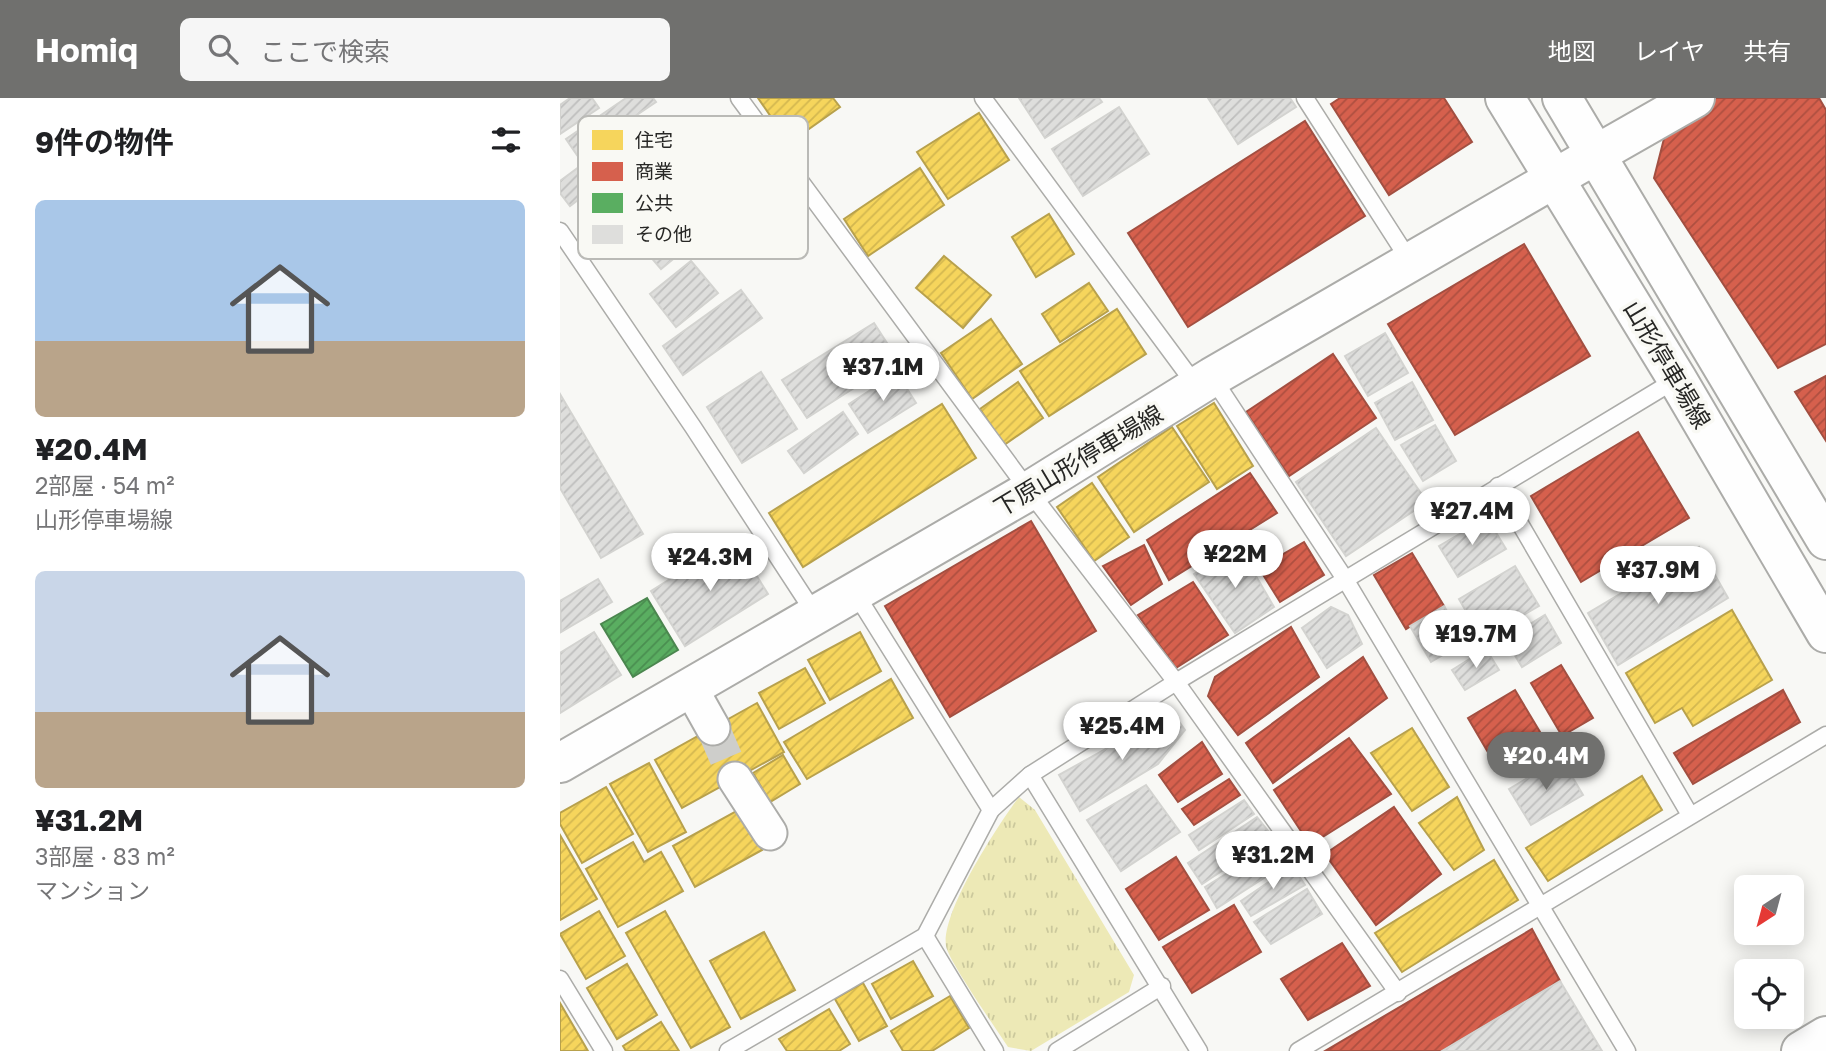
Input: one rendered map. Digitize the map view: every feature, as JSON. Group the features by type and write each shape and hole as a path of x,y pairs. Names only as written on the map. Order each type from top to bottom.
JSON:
{"main road":[{"name":"山形停車場線","path":"1505,98 1678,379 1826,633"},
{"name":"山形停車場線","path":"1562,98 1826,540"},
{"name":"下原山形停車場線","path":"560,763 1029,491 1204,382 1695,98"},
{"path":"1801,1051 1826,1036"}],"street":[{"path":"690,687 713,728"},
{"path":"735,779 770,833"}],"lane":[{"path":"739,98 752,116"},
{"path":"983,98 1204,382 1345,579 1628,1051"},
{"path":"1305,98 1411,263"},
{"path":"808,192 1029,491 1176,682 1398,993"},
{"path":"560,231 578,258"},
{"path":"579,259 815,614"},
{"path":"728,1051 925,936 990,810 1030,775 1176,682 1678,379"},
{"path":"1497,486 1690,815"},
{"path":"854,591 990,810"},
{"path":"1298,1051 1826,735"},
{"path":"1030,775 1162,986 1199,1051"},
{"path":"925,936 995,1051"},
{"path":"560,979 604,1051"},
{"path":"1057,1051 1162,986"}],"green space":[{"path":"1019,797 1035,810 1134,975 1129,992 1031,1051 1008,1047 964,980 946,946 952,912 961,891 985,847"}],"building: 住宅":[{"path":"758,98 833,98 840,107 808,130 808,116 770,116"},
{"path":"979,113 1009,160 948,199 917,152"},
{"path":"920,168 944,205 868,256 844,219"},
{"path":"1049,214 1074,254 1036,277 1012,237"},
{"path":"944,256 991,295 963,328 916,288"},
{"path":"1089,283 1108,311 1060,342 1042,314"},
{"path":"1117,309 1146,354 1049,416 1020,371"},
{"path":"991,319 1022,364 972,399 941,353"},
{"path":"1018,382 1043,418 1004,445 980,409"},
{"path":"1214,403 1253,466 1217,489 1177,426"},
{"path":"942,404 976,458 803,567 769,513"},
{"path":"1172,427 1209,482 1134,532 1098,477"},
{"path":"1092,483 1129,537 1094,561 1057,507"},
{"path":"1732,610 1772,680 1693,726 1682,708 1655,723 1626,673"},
{"path":"860,632 881,671 830,700 808,660"},
{"path":"805,668 825,703 779,729 759,693"},
{"path":"891,679 913,718 807,779 784,742"},
{"path":"757,703 784,752 682,808 655,760"},
{"path":"1412,728 1449,787 1412,811 1371,753"},
{"path":"783,755 800,784 770,802 753,773"},
{"path":"649,763 686,832 648,852 610,784"},
{"path":"1642,776 1662,810 1548,881 1526,848"},
{"path":"606,787 633,834 582,863 560,824 560,813"},
{"path":"1457,797 1484,850 1454,870 1419,823"},
{"path":"740,809 762,850 695,887 673,846"},
{"path":"560,835 597,899 560,920"},
{"path":"633,842 644,862 661,852 683,891 618,927 586,869"},
{"path":"1494,860 1518,900 1402,972 1375,933"},
{"path":"599,911 625,956 586,979 560,934"},
{"path":"665,911 730,1027 691,1048 626,933"},
{"path":"764,932 795,990 741,1019 710,961"},
{"path":"913,961 933,996 891,1019 872,984"},
{"path":"627,964 657,1015 617,1039 587,988"},
{"path":"863,983 887,1026 859,1041 835,999"},
{"path":"950,996 969,1028 932,1051 903,1051 891,1031"},
{"path":"560,1003 588,1051 560,1051"},
{"path":"829,1009 850,1044 839,1051 787,1051 779,1039"},
{"path":"661,1022 679,1051 626,1051 623,1046"}],"building: 商業":[{"path":"1340,98 1444,98 1472,142 1389,195 1331,104"},
{"path":"1716,98 1819,98 1826,110 1826,344 1778,368 1654,178 1668,123"},
{"path":"1305,121 1365,216 1188,327 1128,233"},
{"path":"1524,244 1590,356 1455,435 1388,324"},
{"path":"1333,354 1376,418 1289,476 1246,412"},
{"path":"1826,376 1826,441 1795,392"},
{"path":"1638,432 1689,518 1581,582 1531,496"},
{"path":"1250,473 1277,513 1169,580 1147,540"},
{"path":"1031,521 1096,631 950,717 885,606"},
{"path":"1304,542 1324,575 1280,602 1259,568"},
{"path":"1144,545 1162,584 1131,605 1103,566"},
{"path":"1412,553 1444,606 1406,629 1374,575"},
{"path":"1193,582 1228,635 1176,668 1138,615"},
{"path":"1291,627 1319,677 1238,735 1208,696 1215,677"},
{"path":"1363,657 1387,698 1273,783 1246,743"},
{"path":"1561,665 1593,718 1562,736 1531,683"},
{"path":"1515,690 1543,737 1496,766 1468,718"},
{"path":"1783,690 1800,722 1693,784 1674,753"},
{"path":"1349,738 1391,794 1310,845 1274,790"},
{"path":"1202,742 1222,774 1178,802 1159,775"},
{"path":"1229,779 1240,795 1194,825 1182,809"},
{"path":"1394,807 1441,874 1376,925 1325,854"},
{"path":"1176,857 1209,910 1159,940 1126,889"},
{"path":"1234,905 1261,952 1192,993 1163,947"},
{"path":"1532,929 1560,981 1442,1051 1325,1051"},
{"path":"1342,943 1370,986 1308,1020 1281,979"}],"building: 公共":[{"path":"647,598 678,650 633,677 601,624"}],"building: その他":[{"path":"570,98 592,98 599,108 587,116 578,116 578,122 560,134 560,105"},
{"path":"626,98 653,98 656,102 635,116 600,116"},
{"path":"1019,98 1099,98 1102,102 1045,138"},
{"path":"1208,98 1290,98 1296,107 1238,144"},
{"path":"1119,107 1149,154 1083,196 1052,149"},
{"path":"578,131 578,154 577,155 566,139"},
{"path":"578,168 578,200 570,206 560,193 560,181"},
{"path":"652,259 673,259 661,269"},
{"path":"691,261 718,293 676,327 650,294"},
{"path":"741,290 762,318 683,375 663,346"},
{"path":"874,323 898,360 807,418 782,380"},
{"path":"1385,333 1408,373 1368,396 1345,356"},
{"path":"761,372 797,429 742,463 707,407"},
{"path":"897,373 916,403 868,433 849,404"},
{"path":"1412,382 1433,420 1395,440 1375,403"},
{"path":"560,394 643,534 601,558 560,488"},
{"path":"843,412 858,434 804,473 788,451"},
{"path":"1435,425 1456,461 1423,481 1401,445"},
{"path":"1376,428 1427,502 1346,556 1296,482"},
{"path":"1487,518 1506,549 1458,577 1439,546"},
{"path":"734,539 768,594 685,646 651,591"},
{"path":"1239,547 1274,607 1235,633 1194,574"},
{"path":"1699,547 1728,598 1618,665 1588,613"},
{"path":"1515,566 1539,606 1482,639 1459,599"},
{"path":"598,579 612,602 561,632 560,601"},
{"path":"1444,606 1465,642 1431,662 1410,626"},
{"path":"1331,607 1348,615 1362,644 1327,668 1302,628"},
{"path":"1545,615 1561,643 1522,667 1505,639"},
{"path":"594,632 621,675 560,713 560,653"},
{"path":"1486,649 1499,670 1465,690 1452,670"},
{"path":"1172,712 1185,730 1158,764 1080,811 1059,775"},
{"path":"1561,758 1583,795 1531,825 1509,789"},
{"path":"1146,785 1180,832 1121,871 1087,820"},
{"path":"1244,800 1254,814 1199,850 1189,835"},
{"path":"1257,817 1273,837 1202,884 1188,863"},
{"path":"1277,842 1289,862 1217,908 1205,887"},
{"path":"1292,866 1305,885 1251,916 1241,901"},
{"path":"1307,889 1322,914 1271,944 1254,922"},
{"path":"1560,981 1602,1051 1442,1051"}],"tunnel":[{"path":"713,728 735,779"}]}
